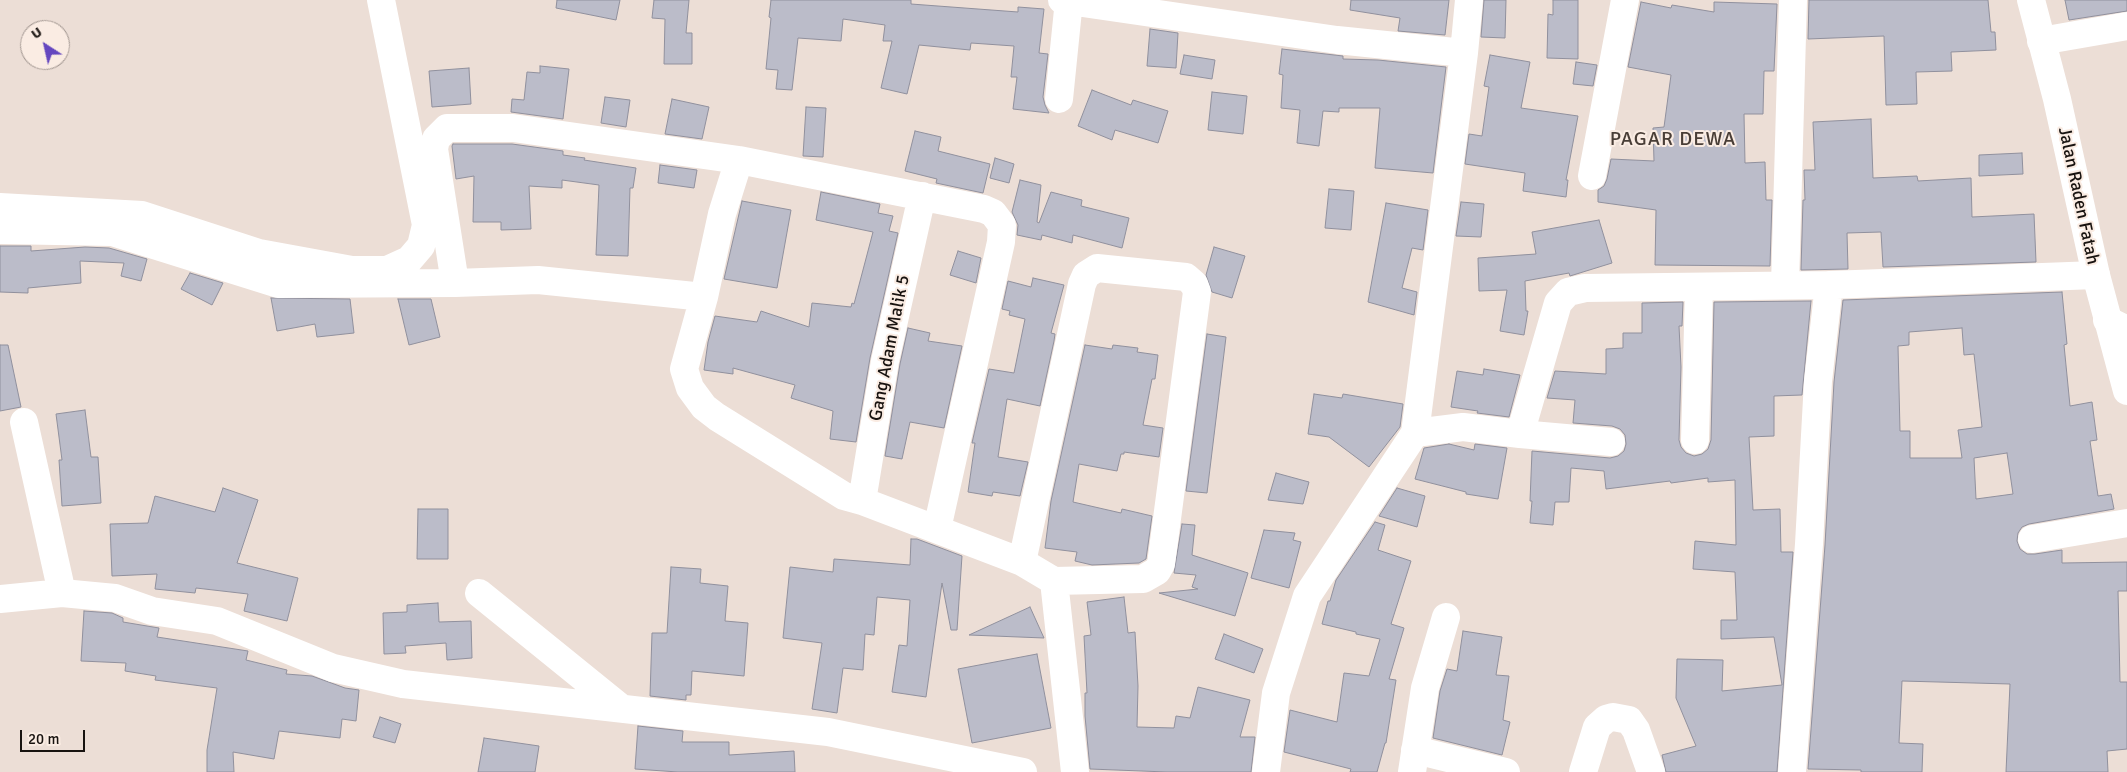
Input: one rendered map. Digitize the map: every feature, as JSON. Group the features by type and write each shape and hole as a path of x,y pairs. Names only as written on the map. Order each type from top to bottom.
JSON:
{"main road":[{"path":"0,207 142,215 259,253 352,270 387,270 409,260 421,246 426,224 381,0"},
{"path":"1059,99 1067,0 1337,40 1464,53"},
{"path":"1266,772 1276,693 1307,596 1415,433 1464,53 1468,0"},
{"path":"1592,176 1625,0"},
{"path":"1785,285 1793,0"},
{"name":"Jalan Raden Fatah","path":"2031,0 2057,99 2096,275 2117,325 2127,391"},
{"path":"2041,40 2127,26"},
{"path":"455,283 434,149 436,139 447,128 514,128 739,160 922,196 984,209 994,213 1002,225 1001,242 937,529"},
{"path":"739,160 722,214 704,297 684,369 690,388 704,407 844,496 862,501 1022,562 1054,581 1143,579 1157,571 1161,564 1196,292 1194,284 1186,277 1097,268 1086,275 1022,562"},
{"name":"Gang Adam Malik 5","path":"862,501 885,362 922,196"},
{"path":"0,230 112,232 278,284 455,283 538,280 704,297"},
{"path":"1520,434 1558,303 1562,296 1568,292 1584,288 1829,285 2096,275"},
{"path":"1792,772 1808,564 1818,382 1829,285"},
{"path":"1695,440 1700,288"},
{"path":"24,422 62,593"},
{"path":"1415,433 1463,426 1520,434 1611,442"},
{"path":"2032,539 2127,523"},
{"path":"1054,581 1075,772"},
{"path":"0,599 62,593 115,598 152,611 217,621 333,668 403,684 828,732 1023,772"},
{"path":"479,593 622,708"},
{"path":"1446,618 1424,688 1414,761 1506,772"},
{"path":"1583,772 1596,728 1606,719 1613,717 1629,720 1636,730 1651,772"}],"building":[{"path":"557,0 620,0 616,20 556,8"},
{"path":"654,0 689,0 686,33 692,33 692,64 664,64 665,19 652,18"},
{"path":"771,0 911,0 911,4 1018,12 1018,7 1044,9 1039,53 1048,54 1043,97 1049,113 1013,109 1017,77 1011,77 1014,46 971,43 970,50 919,45 907,94 881,88 892,41 883,41 885,25 843,19 841,41 798,38 792,90 776,89 778,70 766,69"},
{"path":"1351,0 1449,0 1445,35 1398,31 1400,18 1350,10"},
{"path":"1484,0 1506,0 1505,38 1481,37"},
{"path":"1553,0 1578,0 1578,59 1547,58 1548,14 1553,15"},
{"path":"1809,0 1988,0 1991,32 1995,32 1996,50 1951,52 1952,71 1916,72 1917,104 1886,105 1884,36 1808,39"},
{"path":"2065,0 2127,0 2127,11 2069,20"},
{"path":"1641,2 1671,8 1672,5 1714,12 1714,2 1777,4 1774,71 1764,71 1763,114 1744,114 1745,163 1765,162 1766,200 1772,200 1770,266 1655,265 1656,210 1598,202 1598,190 1604,186 1607,179 1611,159 1654,161 1653,128 1664,127 1671,75 1628,67"},
{"path":"1150,29 1178,33 1176,68 1147,66"},
{"path":"1282,49 1343,56 1343,59 1378,60 1446,67 1433,173 1375,168 1380,108 1339,108 1339,112 1323,111 1319,146 1297,143 1300,110 1281,108 1283,75 1279,74"},
{"path":"1184,55 1215,60 1212,79 1180,74"},
{"path":"1490,55 1530,62 1521,108 1578,116 1566,180 1568,180 1566,197 1523,191 1525,173 1465,164 1469,134 1482,136 1489,87 1484,86"},
{"path":"1576,62 1597,65 1593,86 1573,84"},
{"path":"540,66 569,69 563,119 511,112 512,99 524,100 527,72 540,73"},
{"path":"469,68 471,104 432,107 429,71"},
{"path":"1092,90 1131,105 1133,100 1168,111 1158,143 1115,130 1112,140 1078,126"},
{"path":"1212,92 1247,96 1243,134 1208,130"},
{"path":"605,97 630,100 626,127 601,123"},
{"path":"672,99 709,107 702,139 665,134"},
{"path":"806,107 826,108 823,157 803,156"},
{"path":"1871,119 1873,178 1917,176 1918,181 1971,178 1972,217 2034,214 2036,262 1883,267 1881,232 1847,233 1848,269 1801,270 1803,200 1805,200 1804,170 1815,170 1813,122"},
{"path":"915,131 941,137 938,151 990,164 983,193 936,183 937,179 905,171"},
{"path":"453,144 512,144 563,151 563,155 585,158 584,160 636,168 633,188 630,188 628,256 596,255 599,185 562,180 562,188 529,186 531,229 501,230 501,222 473,222 474,176 456,179"},
{"path":"2022,153 2023,174 1979,176 1979,155"},
{"path":"995,158 1014,164 1009,183 990,178"},
{"path":"660,165 697,170 694,188 658,183"},
{"path":"1020,180 1041,185 1037,222 1039,223 1051,192 1082,200 1081,206 1129,218 1122,248 1073,235 1072,243 1042,235 1041,240 1017,235 1018,225 1012,212"},
{"path":"1329,189 1354,191 1351,230 1325,228"},
{"path":"821,192 880,204 878,213 893,216 889,231 898,233 870,358 856,442 830,439 833,411 791,398 795,385 733,368 733,374 704,370 708,342 715,316 757,322 761,311 809,327 812,303 851,307 852,303 854,304 873,232 816,220"},
{"path":"742,201 791,210 777,288 724,279"},
{"path":"1461,202 1484,204 1481,237 1456,236"},
{"path":"1386,203 1428,210 1423,250 1412,248 1402,288 1417,292 1414,315 1368,302"},
{"path":"1599,220 1612,263 1570,276 1569,273 1525,281 1526,311 1528,311 1524,335 1500,331 1507,290 1479,291 1478,258 1536,254 1532,232"},
{"path":"0,246 31,246 31,251 85,247 109,248 147,259 141,281 121,276 124,263 80,261 81,283 28,288 28,293 0,292"},
{"path":"1214,247 1245,256 1232,298 1212,292 1206,275"},
{"path":"958,251 981,258 976,283 950,275"},
{"path":"190,273 223,283 212,305 181,289"},
{"path":"1033,278 1064,285 1051,333 1055,334 1054,341 1040,406 1007,399 998,457 1028,462 1020,496 993,492 992,496 968,492 975,443 972,443 989,369 1014,373 1025,319 1009,315 1010,311 1002,309 1008,281 1031,287"},
{"path":"2062,292 2067,344 2064,345 2070,406 2092,402 2097,440 2090,441 2098,496 2111,494 2114,509 2029,524 2022,527 2018,533 2017,541 2020,549 2027,554 2062,550 2062,563 2127,562 2127,591 2118,591 2120,682 2127,682 2127,749 2107,751 2108,772 2006,772 2010,684 1902,681 1899,743 1923,744 1922,772 1861,772 1861,770 1808,769 1825,545 1834,382 1843,300","holes":["1962,328 1964,355 1974,354 1982,427 1958,430 1962,458 1910,458 1910,431 1900,431 1898,346 1909,345 1909,332","2007,453 2013,494 1976,499 1974,458"]},
{"path":"271,298 350,299 354,333 317,337 315,324 277,331"},
{"path":"398,299 431,299 440,337 409,345"},
{"path":"1811,301 1802,395 1774,396 1774,436 1749,437 1753,510 1780,509 1781,552 1793,552 1777,772 1666,772 1662,755 1696,746 1676,698 1677,659 1723,660 1722,691 1782,685 1774,637 1721,639 1721,620 1737,620 1735,572 1693,569 1695,541 1736,545 1735,480 1708,482 1708,478 1606,489 1604,471 1571,468 1569,502 1555,502 1553,525 1530,523 1532,451 1610,458 1618,456 1624,451 1626,444 1625,435 1620,429 1612,426 1573,423 1575,400 1547,398 1555,371 1606,374 1606,349 1623,348 1623,333 1642,333 1642,303 1683,302 1682,326 1679,326 1681,367 1679,440 1681,447 1686,453 1694,456 1702,454 1708,449 1711,440 1714,302"},
{"path":"908,328 930,333 928,341 962,346 944,428 910,422 902,459 885,456 900,364"},
{"path":"1207,334 1226,337 1207,493 1186,491"},
{"path":"0,345 8,345 21,407 0,411"},
{"path":"1085,345 1112,349 1113,345 1138,348 1137,352 1158,355 1155,379 1152,379 1143,425 1163,428 1159,457 1124,452 1124,454 1121,454 1117,471 1079,464 1073,502 1121,513 1122,509 1152,516 1146,559 1139,563 1092,565 1075,561 1077,552 1045,548 1051,501"},
{"path":"1484,369 1520,375 1509,417 1451,407 1457,371 1483,375"},
{"path":"1314,394 1342,398 1343,394 1403,404 1400,427 1369,467 1329,437 1308,434"},
{"path":"85,410 91,457 98,457 101,503 62,506 59,460 62,460 56,414"},
{"path":"1449,444 1474,450 1475,444 1507,448 1498,499 1466,494 1466,492 1415,479 1424,448"},
{"path":"1276,473 1309,482 1303,504 1268,500"},
{"path":"223,488 258,500 237,563 298,578 287,621 244,611 248,594 196,588 195,593 155,589 157,574 112,576 110,524 148,523 155,496 215,512"},
{"path":"1397,488 1425,496 1417,527 1379,516"},
{"path":"418,509 448,509 448,559 417,559"},
{"path":"1375,522 1385,525 1378,550 1411,561 1391,624 1404,628 1389,679 1396,680 1386,743 1377,772 1350,772 1351,769 1284,752 1290,710 1337,722 1344,673 1369,676 1380,639 1322,624 1336,580"},
{"path":"1182,524 1195,525 1192,555 1248,573 1235,616 1159,593 1198,589 1192,587 1196,575 1174,573"},
{"path":"1264,530 1295,533 1293,540 1301,542 1289,588 1251,578"},
{"path":"911,539 917,539 962,556 957,630 951,630 942,583 926,697 892,692 899,645 907,646 910,600 877,597 874,635 865,634 863,670 843,668 837,713 812,709 822,643 783,638 790,567 833,572 834,559 910,565"},
{"path":"671,567 701,569 700,583 728,586 725,621 748,623 744,676 692,671 691,695 686,695 686,700 650,696 652,633 667,633"},
{"path":"1124,597 1128,633 1135,632 1138,686 1137,727 1174,728 1176,716 1190,718 1198,687 1250,700 1240,737 1255,737 1251,772 1167,772 1090,769 1085,716 1085,693 1087,693 1084,636 1091,635 1087,602"},
{"path":"438,603 439,622 471,621 472,658 447,660 446,643 405,646 406,653 384,654 383,613 407,612 407,605"},
{"path":"1030,607 1044,638 969,635"},
{"path":"84,611 112,613 123,618 123,622 159,628 157,637 248,651 246,660 287,670 286,674 312,676 345,688 359,690 356,721 342,719 340,738 279,731 274,759 233,752 234,772 207,772 207,750 217,688 155,680 156,676 125,671 126,663 81,661"},
{"path":"1463,631 1502,637 1496,675 1509,676 1503,720 1510,722 1502,755 1433,738 1440,691 1447,669 1457,671"},
{"path":"1224,634 1263,649 1254,673 1215,659"},
{"path":"1037,654 1051,728 972,743 958,669"},
{"path":"380,717 401,724 395,743 373,737"},
{"path":"638,726 683,731 682,742 729,742 729,755 794,751 795,772 678,772 635,769"},
{"path":"484,738 539,746 535,772 478,772"}],"district":[{"name":"PAGAR DEWA","path":"1673,140"}]}
